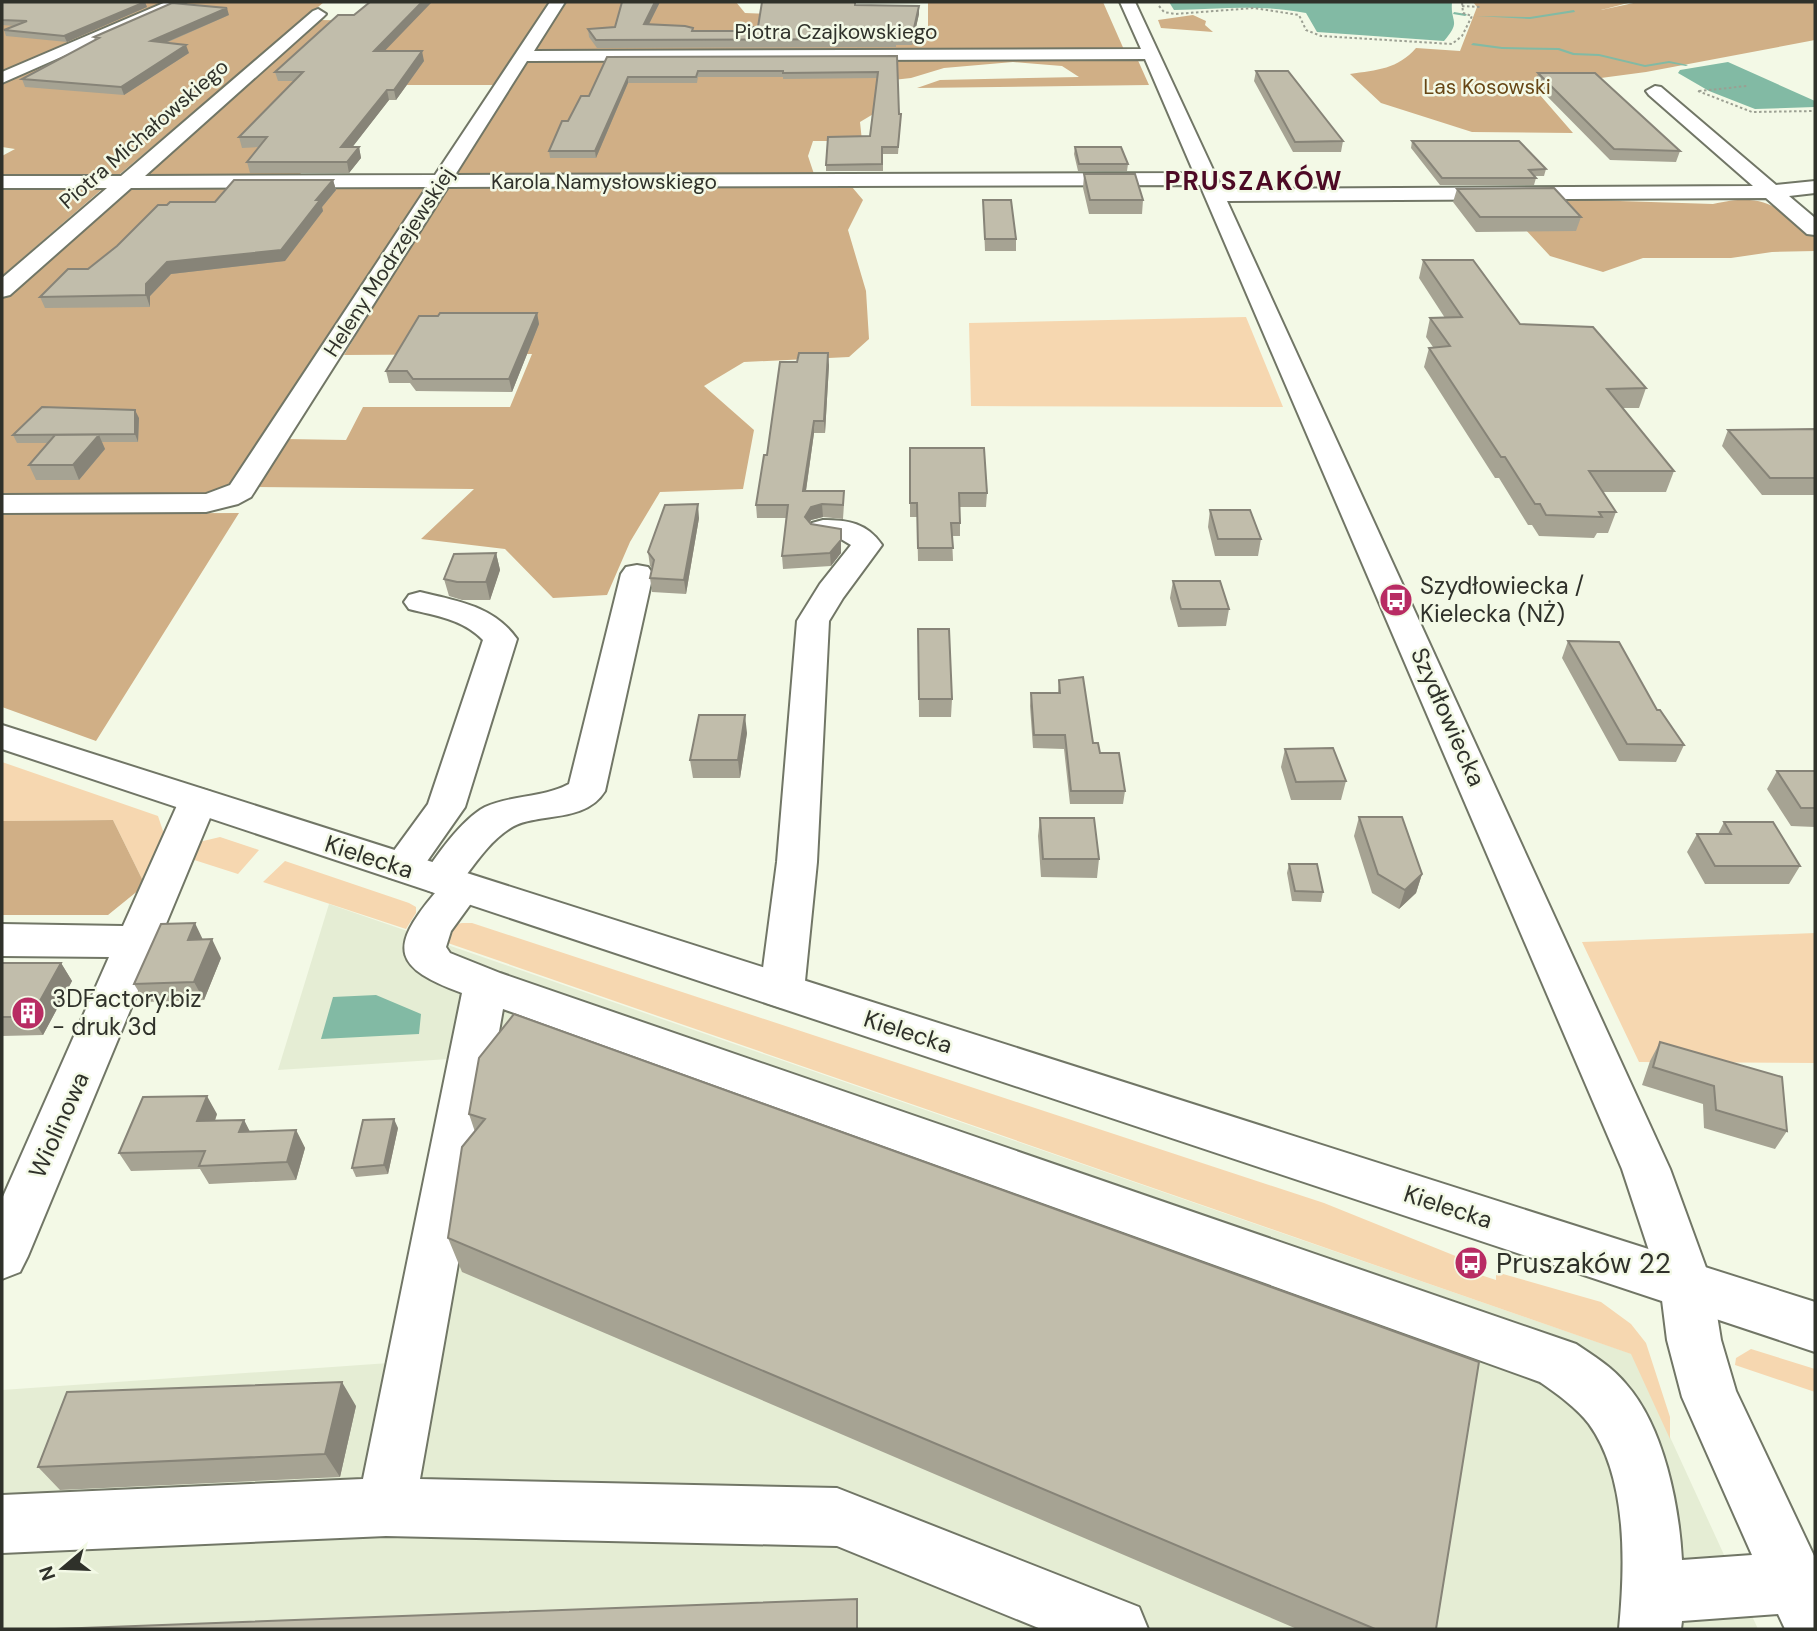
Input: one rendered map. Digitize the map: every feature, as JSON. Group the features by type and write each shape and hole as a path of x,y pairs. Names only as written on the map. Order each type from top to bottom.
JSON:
{"street":[{"path":"2,79 178,2"},
{"name":"Heleny Modrzejewskiej","path":"2,504 206,503 228,498 241,491 557,2"},
{"name":"Szydłowiecka","path":"1128,2 1457,736 1646,1169 1686,1284 1694,1340 1710,1397 1805,1604"},
{"name":"Piotra Michałowskiego","path":"3,288 318,15"},
{"name":"Piotra Czajkowskiego","path":"521,56 1150,54"},
{"path":"1655,91 1815,229"},
{"name":"Karola Namysłowskiego","path":"2,182 1209,187 1771,193 1815,187"},
{"path":"782,991 797,862 813,621 823,598 847,573 867,545 850,529 823,529"},
{"path":"435,878 498,817 568,801 586,791 637,574"},
{"path":"420,602 472,615 488,624 500,639 446,807 426,936 426,952 432,962 485,985 1557,1362 1608,1404 1626,1432 1642,1481 1652,1611 1805,1604"},
{"name":"Kielecka","path":"2,737 1815,1327"},
{"name":"Wiolinowa","path":"2,1256 15,1192 138,942 198,801"},
{"path":"2,940 138,942"},
{"path":"386,1507 485,985"},
{"path":"2,1524 386,1507 837,1517 1117,1629"}],"path":[{"path":"1157,2 1164,12 1175,14 1265,9 1288,11 1299,15 1303,27 1309,33 1321,36 1452,44 1462,36 1472,16 1463,13 1462,2"},
{"path":"1462,6 1480,7"},
{"path":"1703,90 1747,86"},
{"path":"1698,91 1752,112 1815,111"}],"shaded area":[{"path":"1169,2 1452,2 1454,25 1444,41 1317,32 1306,13 1257,8 1174,10"},
{"path":"1728,62 1815,101 1815,107 1755,109 1709,91 1678,73 1680,70"},
{"path":"1246,317 1283,407 971,406 969,323"},
{"path":"2,762 158,816 166,840 145,885 113,820 2,821"},
{"path":"220,837 259,850 238,874 188,858 199,842"},
{"path":"285,861 409,903 416,907 416,913 406,929 263,882"},
{"path":"329,904 1632,1354 1758,1629 2,1629 2,1390 389,1363 449,1059 278,1070"},
{"path":"472,923 1324,1203 1458,1257 1456,1267 1496,1280 1496,1272 1601,1302 1631,1324 1646,1343 1670,1417 1670,1439 1631,1354 442,941 448,926"},
{"path":"1815,933 1815,1063 1639,1062 1582,942"},
{"path":"376,995 421,1014 419,1034 321,1039 333,997"},
{"path":"1751,1349 1815,1369 1815,1392 1735,1365 1736,1358"}],"green space":[{"path":"2,2 170,2 2,75"},
{"path":"183,2 324,2 114,179 2,179 2,156 15,149 2,147 2,82"},
{"path":"408,2 549,2 494,85 374,85 296,179 137,179 319,20 391,21"},
{"path":"562,2 736,2 745,13 775,14 811,29 928,30 928,2 1103,2 1125,52 528,54"},
{"name":"Las Kosowski","path":"1473,2 1632,2 1601,10 1638,2 1815,2 1815,40 1646,72 1533,87 1573,133 1472,132 1381,103 1350,74 1378,70 1394,64 1416,48 1460,51 1477,7"},
{"path":"1193,15 1206,21 1205,25 1213,32 1161,28 1158,20"},
{"path":"1136,56 1149,85 917,88 940,80 1079,77 1062,66 1013,62 944,68 911,78 884,81 875,113 860,122 862,141 813,141 808,156 815,177 450,180 526,58"},
{"path":"818,182 852,187 863,200 848,230 866,291 869,339 849,357 744,362 704,386 754,430 743,489 660,492 630,542 607,595 553,598 505,549 421,539 474,489 256,487 286,439 346,440 363,407 510,407 532,354 344,355 446,185"},
{"path":"108,184 2,276 2,185"},
{"path":"130,185 428,185 235,481 203,496 2,499 2,299"},
{"path":"1526,198 1713,204 1758,201 1779,210 1815,237 1815,251 1772,252 1731,258 1643,258 1603,272 1550,256 1509,212"},
{"path":"239,513 96,741 2,707 2,514"},
{"path":"113,820 145,885 108,915 2,915 2,821"}],"building":[{"path":"2,2 145,2 64,36 4,30 27,21 2,20"},
{"path":"370,2 422,2 374,51 422,51 394,90 387,90 341,147 359,147 347,162 247,162 267,137 239,137 303,72 275,72 338,15 354,15"},
{"path":"622,2 655,2 644,24 685,26 693,28 692,31 748,31 750,27 758,27 762,2 855,2 855,5 919,6 912,37 896,39 596,40 588,29 615,27"},
{"path":"172,3 227,8 151,41 186,45 121,87 22,79 99,38 94,37"},
{"path":"897,56 901,114 898,147 882,147 882,164 826,165 828,137 870,136 878,72 698,71 696,77 628,77 595,151 549,151 562,121 568,121 581,96 589,96 607,57"},
{"path":"1256,71 1288,71 1343,141 1295,142"},
{"path":"1538,73 1595,73 1680,151 1614,149"},
{"path":"1412,141 1519,141 1546,169 1529,170 1536,178 1442,178"},
{"path":"1075,147 1121,147 1128,164 1079,164"},
{"path":"1084,174 1135,174 1143,200 1090,200"},
{"path":"234,180 333,180 281,250 167,262 146,284 146,295 40,297 68,269 88,269 117,246 158,205 167,205 170,202 215,202"},
{"path":"1554,188 1581,217 1480,217 1457,189"},
{"path":"983,200 1011,200 1016,239 985,239"},
{"path":"1423,260 1473,260 1520,324 1593,327 1646,388 1607,389 1674,471 1589,471 1616,512 1599,512 1602,517 1546,515 1540,504 1535,504 1505,457 1501,457 1429,348 1450,346 1430,318 1462,317"},
{"path":"440,313 537,313 509,379 413,379 407,371 386,371 419,316 438,316"},
{"path":"799,353 828,353 824,421 814,421 803,491 844,491 843,505 822,504 811,507 805,517 811,524 841,529 841,540 830,553 782,556 788,505 756,505 764,455 767,455 780,362 797,362"},
{"path":"42,407 135,410 135,434 13,435"},
{"path":"1815,429 1815,478 1770,478 1728,430"},
{"path":"55,435 99,435 73,465 29,465"},
{"path":"910,448 984,448 987,493 959,493 960,523 951,523 953,548 918,548 917,503 910,503"},
{"path":"698,504 684,580 650,578 654,560 648,552 665,505"},
{"path":"1210,510 1250,510 1261,539 1218,539"},
{"path":"496,553 486,582 444,579 454,554"},
{"path":"1173,581 1220,581 1229,609 1181,609"},
{"path":"918,629 949,629 952,699 919,699"},
{"path":"1568,641 1619,642 1657,710 1660,710 1684,745 1627,744"},
{"path":"1083,677 1093,743 1098,743 1100,753 1119,753 1125,791 1071,791 1065,735 1034,735 1031,693 1060,693 1059,680"},
{"path":"699,715 745,715 738,760 690,760"},
{"path":"1333,748 1346,781 1296,782 1285,749"},
{"path":"1777,771 1815,771 1815,808 1801,808"},
{"path":"1359,817 1402,817 1422,874 1405,890 1378,874"},
{"path":"1040,818 1094,818 1099,859 1043,859"},
{"path":"1724,822 1773,822 1800,866 1715,866 1697,834 1731,834"},
{"path":"1289,864 1317,864 1323,892 1295,891"},
{"path":"195,923 188,940 212,939 194,982 134,984 161,924"},
{"path":"2,963 61,963 31,1017 2,1017"},
{"path":"514,1014 1479,1362 1436,1629 1375,1629 448,1238 462,1147 485,1119 469,1114 479,1058"},
{"path":"1660,1042 1782,1077 1787,1131 1716,1110 1714,1086 1653,1067"},
{"path":"207,1096 197,1121 244,1120 239,1132 296,1130 287,1162 199,1166 205,1151 119,1153 143,1097"},
{"path":"394,1119 384,1165 352,1168 363,1120"},
{"path":"342,1382 325,1454 38,1467 67,1392"},
{"path":"857,1599 857,1629 55,1629"}],"waterway":[{"path":"1478,16 1530,18 1574,11"},
{"path":"1454,13 1465,15"},
{"path":"1473,44 1502,48 1559,49 1573,54 1599,55 1645,66 1669,62 1686,65"}],"place":[{"name":"Szydłowiecka / Kielecka (NŻ)","path":"1396,600"},
{"name":"3DFactory.biz - druk 3d","path":"28,1013"},
{"name":"Pruszaków 22","path":"1471,1263"}],"district":[{"name":"PRUSZAKÓW","path":"1254,181"}]}
